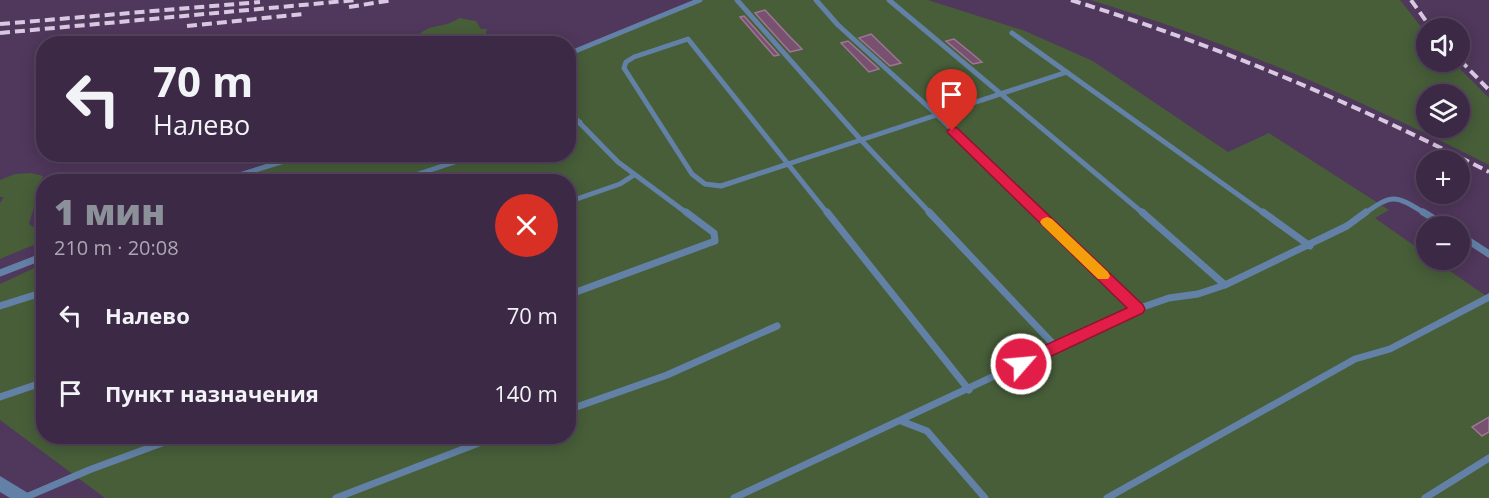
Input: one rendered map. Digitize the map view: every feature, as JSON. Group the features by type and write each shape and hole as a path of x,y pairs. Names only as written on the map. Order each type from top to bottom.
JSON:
{"street":[{"path":"0,483 23,498"}],"lane":[{"path":"576,51 700,0"},
{"path":"737,0 861,140 1055,346"},
{"path":"816,0 838,25 936,114 1137,309"},
{"path":"890,0 1096,172 1225,285"},
{"path":"1012,33 1310,246"},
{"path":"969,390 788,165 688,39 634,57 626,62 624,68 701,184 711,188 788,165 1067,72"},
{"path":"576,118 618,162 714,233 715,240 576,292"},
{"path":"576,123 580,122"},
{"path":"243,174 282,162"},
{"path":"418,174 455,162"},
{"path":"576,199 620,184 634,175"},
{"path":"734,498 969,390 1055,346 1137,309 1169,298 1198,294 1225,285 1310,246 1347,226 1385,200 1397,199 1429,216"},
{"path":"1470,242 1489,254"},
{"path":"0,273 36,259"},
{"path":"0,306 36,295"},
{"path":"1107,498 1355,359 1390,349 1489,297"},
{"path":"576,407 666,375 777,326"},
{"path":"0,397 36,385"},
{"path":"901,421 927,431 985,498"},
{"path":"23,498 159,444"},
{"path":"336,498 476,444"},
{"path":"1425,498 1489,458"}],"green space":[{"path":"702,0 928,0 1025,31 1093,61 1228,152 1269,133 1389,210 1375,218 1416,247 1416,270 1448,270 1489,298 1489,498 105,498 0,420 0,284 36,267 36,444 576,444 576,174 245,174 287,162 576,162 576,53"},
{"path":"1090,0 1400,0 1416,20 1416,72 1463,72 1489,98 1489,165 1470,156 1470,150 1458,150 1433,138 1470,138 1470,84 1416,84 1416,130 1343,95 1193,34"},
{"path":"459,18 476,21 481,29 487,29 485,36 418,36 429,28"},
{"path":"15,174 36,174 36,200 29,224 36,226 36,244 0,259 0,203 4,197 0,197 0,180"}],"building":[{"path":"765,10 802,49 790,52 755,13"},
{"path":"744,16 779,55 774,56 740,17"},
{"path":"871,34 901,63 890,66 859,38"},
{"path":"954,39 982,62 973,64 946,41"},
{"path":"848,41 879,69 869,72 841,43"},
{"path":"1489,417 1489,432 1482,436 1472,427"}],"railway":[{"path":"0,33 356,0"},
{"path":"349,7 393,0"},
{"path":"1071,0 1178,36 1284,77 1387,122 1489,172"},
{"path":"1411,0 1424,18"},
{"path":"0,24 260,2"},
{"path":"187,26 304,14"},
{"path":"1470,70 1489,90"}],"slow traffic":[{"path":"1047,222 1103,276"}],"route":[{"path":"952,131 1137,309 1021,364"}]}
